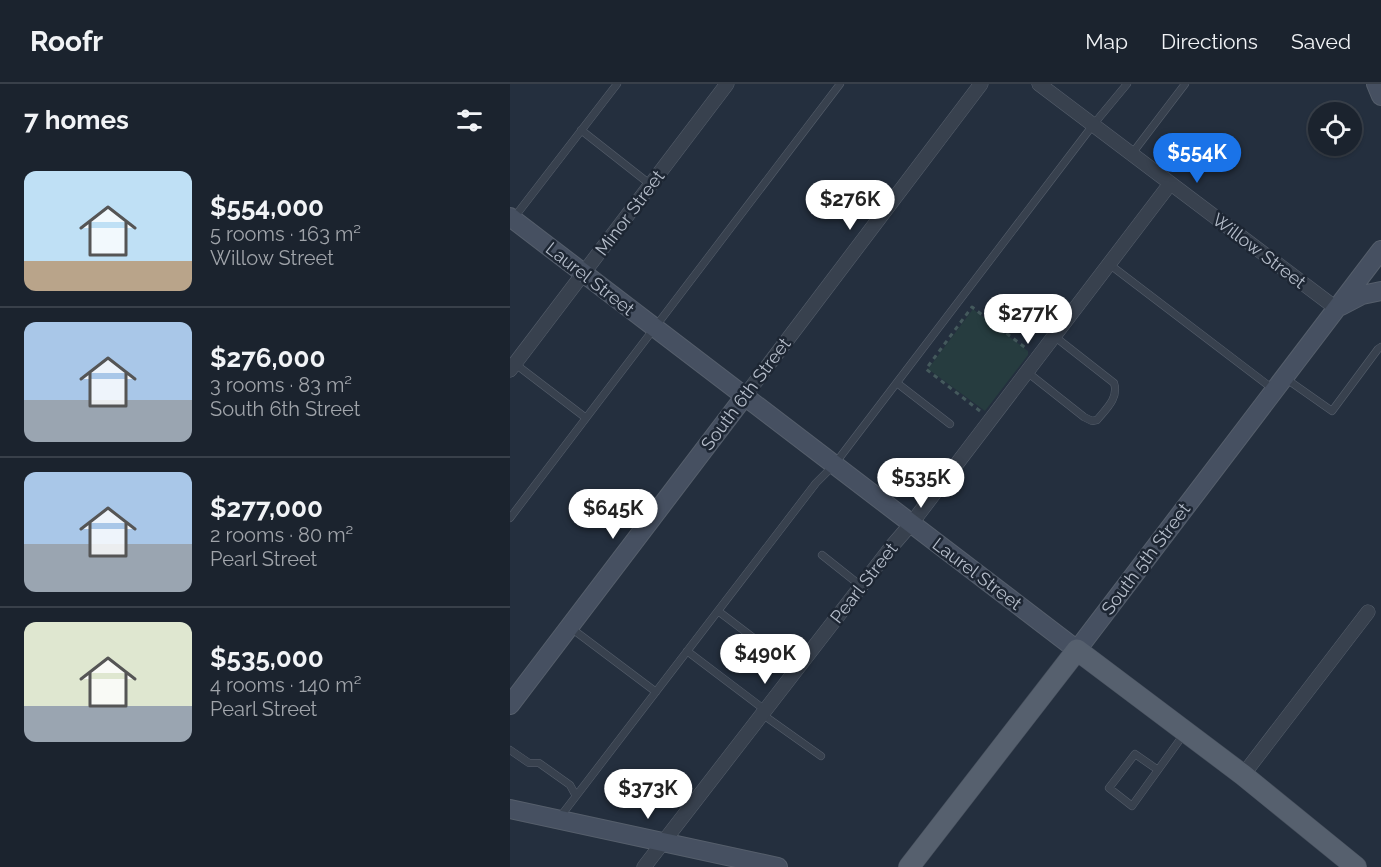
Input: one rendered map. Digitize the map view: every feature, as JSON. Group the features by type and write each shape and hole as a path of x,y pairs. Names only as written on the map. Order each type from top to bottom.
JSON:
{"main road":[{"name":"Laurel Street","path":"1077,650 1243,775 1356,867"},
{"name":"South 5th Street","path":"909,867 1077,650"}],"street":[{"name":"Minor Street","path":"512,364 584,274 727,84"},
{"name":"South 6th Street","path":"510,705 981,84"},
{"name":"Willow Street","path":"1039,84 1337,309"},
{"path":"1376,84 1381,96"},
{"name":"Pearl Street","path":"644,867 911,524 1170,184"},
{"name":"Laurel Street","path":"511,220 1077,650"},
{"name":"South 5th Street","path":"1077,650 1381,250"},
{"path":"1337,309 1362,295 1381,291"},
{"path":"1243,775 1368,612"},
{"path":"510,809 778,867"}],"lane":[{"path":"511,220 616,84"},
{"path":"510,518 840,84"},
{"path":"559,819 816,483 834,465 1093,125 1127,84"},
{"path":"1131,154 1185,84"},
{"path":"581,130 651,185"},
{"path":"1109,264 1280,384 1332,411 1381,347"},
{"path":"1027,372 1092,421 1097,420 1114,398 1116,387 1114,383 1054,336"},
{"path":"512,364 586,418"},
{"path":"897,382 950,424"},
{"path":"822,555 861,586"},
{"path":"718,611 796,670"},
{"path":"569,627 656,692"},
{"path":"687,651 821,756"},
{"path":"1158,770 1135,754 1108,788 1132,806 1186,732"},
{"path":"510,750 529,763 539,763 570,785 576,796"}],"path":[{"path":"991,420 926,369 972,307 1038,357"}],"green space":[{"path":"973,309 1028,351 1028,355 985,411 928,369"}]}
